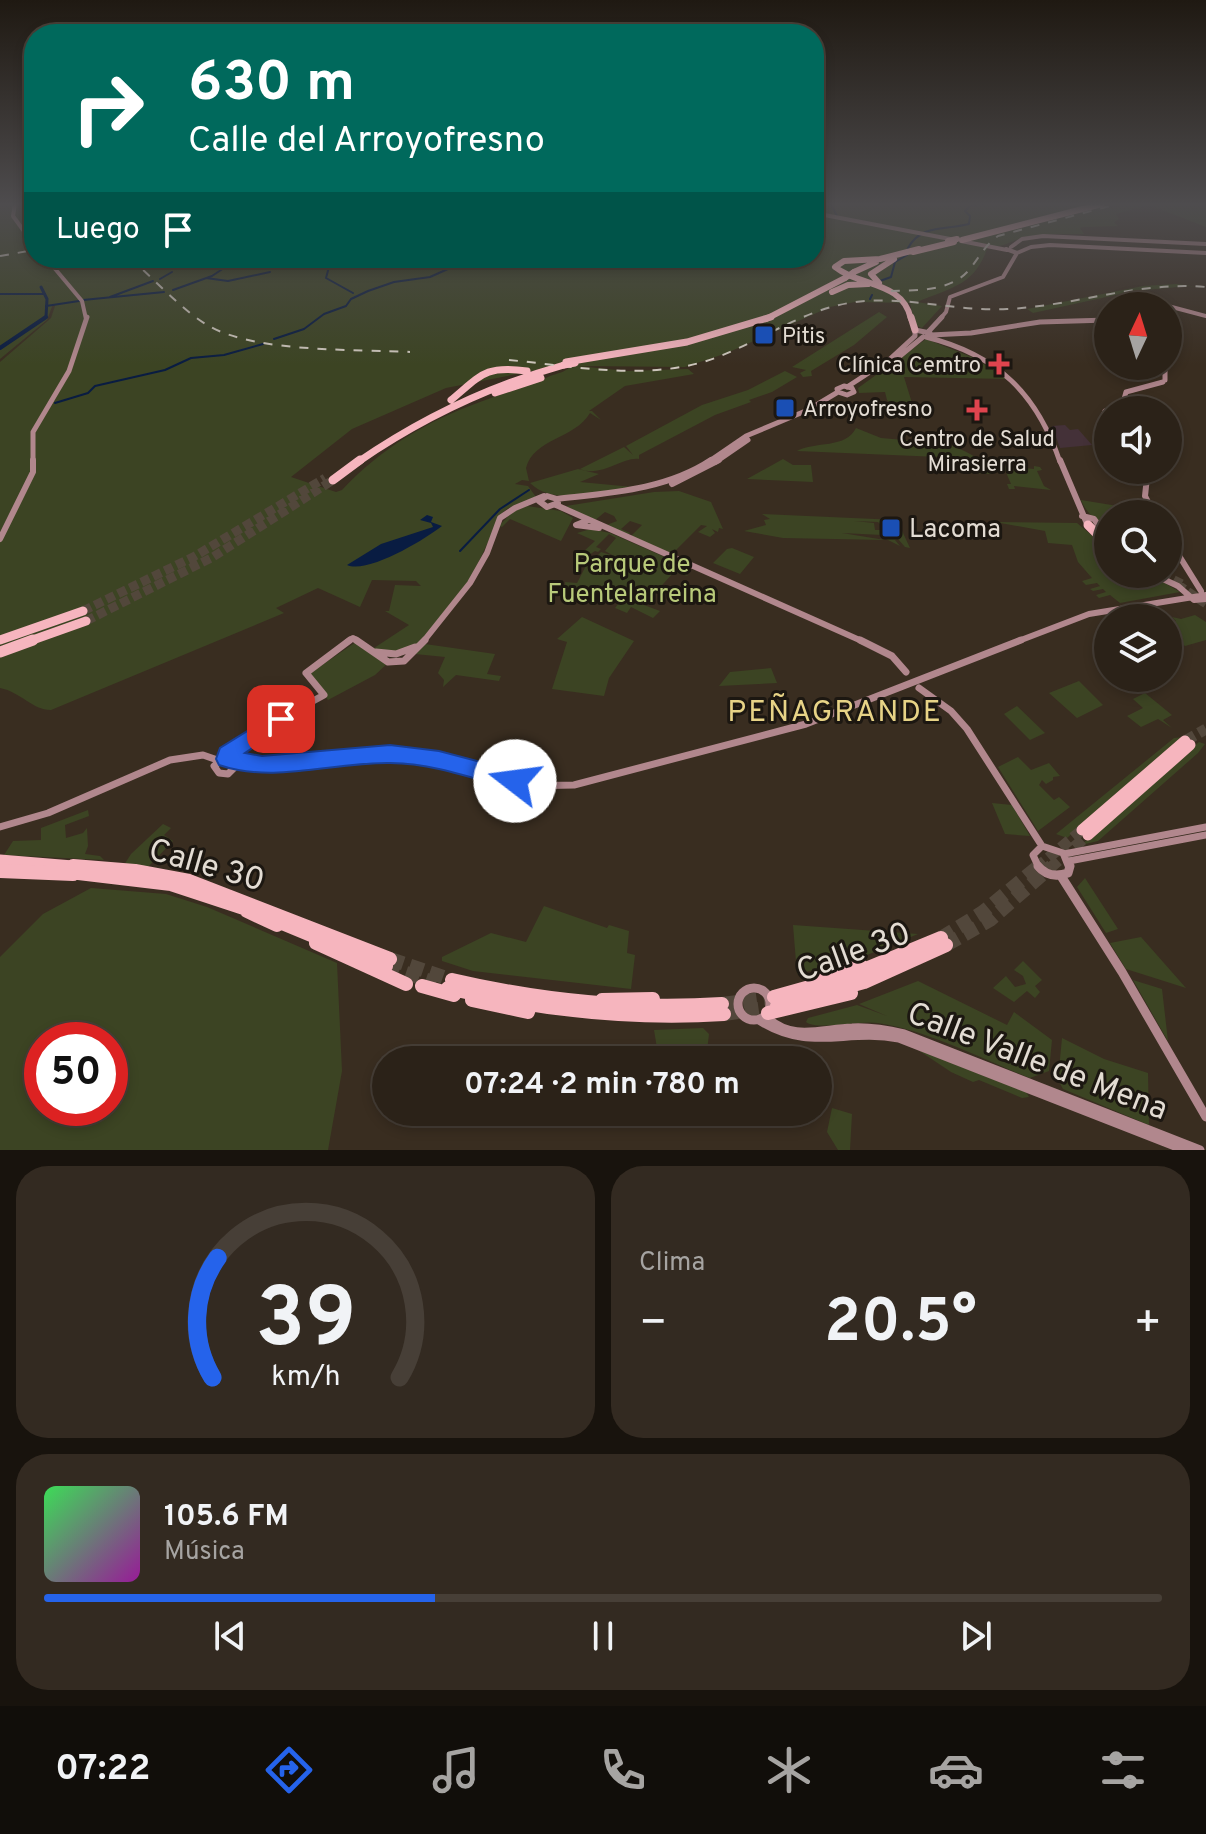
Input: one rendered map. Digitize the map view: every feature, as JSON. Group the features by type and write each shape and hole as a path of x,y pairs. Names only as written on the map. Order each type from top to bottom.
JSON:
{"highway":[{"path":"886,258 844,261 835,265 843,273 895,292"},
{"path":"717,336 776,314 851,275 895,258"},
{"path":"898,258 871,274 874,280 908,303 913,324 925,333"},
{"path":"805,305 851,275 860,264 849,261 838,265 846,273 895,292"},
{"path":"562,364 717,336 805,305 853,284 871,284 895,292"},
{"path":"413,424 485,388 562,364 686,344"},
{"path":"329,479 458,397 481,372 499,368 527,371"},
{"path":"413,424 472,400 534,383 541,378 539,374"},
{"path":"1089,521 1094,527"},
{"path":"0,633 82,617"},
{"path":"0,640 82,617"},
{"path":"0,651 82,617"},
{"path":"1085,832 1187,743"},
{"name":"Calle 30","path":"0,865 135,871 189,881 388,962 233,904 162,882 0,865"},
{"path":"233,904 414,985 506,1008 570,1016 664,1018 723,1009 602,1006 450,984 517,1004 587,1015"},
{"name":"Calle 30","path":"905,960 943,941"},
{"path":"818,976 905,960"},
{"path":"769,1011 856,991 905,960"},
{"path":"503,992 588,1000 653,999"}],"street":[{"path":"841,394 838,388 847,387 925,333 943,312 944,301 949,295 1001,276 1006,258"},
{"path":"525,505 542,506 630,493 680,481 711,466 744,442 805,418 841,394 852,394 925,333 946,312 950,297 1003,277 1016,258"},
{"path":"34,433 76,355 88,311 54,268"},
{"path":"1182,310 1206,316"},
{"path":"925,333 974,332 1029,324 1094,320"},
{"path":"925,333 998,368 1032,395 1046,415 1089,521"},
{"path":"1125,396 1125,392 1162,380"},
{"path":"847,387 854,390"},
{"path":"34,433 53,397"},
{"path":"0,539 33,472 35,425 30,423"},
{"path":"544,496 557,502 576,518 577,526 586,523 606,529 891,653 906,672"},
{"path":"225,758 260,730 324,695 306,673 353,638 388,662 423,642 466,590 489,550 499,520 510,510 544,496"},
{"path":"542,506 539,501 544,496"},
{"path":"1182,561 1205,595 1199,601 1182,588"},
{"path":"0,825 48,813 176,758 199,755 268,768 394,757 444,764 518,785 558,787 587,783 806,724 1089,614 1188,592 1193,583 1191,576"},
{"path":"1180,588 1188,592"},
{"path":"919,688 951,711 969,731 1042,846"},
{"path":"1067,857 1206,827"},
{"path":"1067,857 1069,871 1061,876 1047,874 1035,863 1034,852 1042,846 1053,847 1067,857 1206,835"},
{"path":"1061,876 1122,972 1206,1117"},
{"name":"Calle Valle de Mena","path":"769,1011 777,1033 801,1040 857,1032 893,1036 1185,1150"},
{"name":"Calle Valle de Mena","path":"769,1011 773,1024 797,1033 862,1027 904,1034 1200,1150"}],"shaded area":[{"path":"1065,425 1070,430 1078,429 1092,445 1060,448 1052,426"}],"green space":[{"path":"0,258 24,258 24,268 824,268 824,258 984,258 976,270 961,283 917,302 942,306 922,328 915,325 910,303 855,302 830,307 727,353 685,367 578,366 627,371 688,369 694,374 625,386 589,411 601,420 590,413 575,428 537,450 526,468 529,481 522,480 515,484 528,486 536,497 503,512 460,597 431,634 414,646 392,653 371,650 409,625 385,611 389,611 395,585 421,586 416,581 372,580 360,607 318,588 276,608 284,613 51,710 0,688 0,362 51,318 53,304 47,320 0,359","holes":["571,366 423,427 388,449 342,490 336,492 291,477 352,429 446,388"]},
{"path":"1177,284 1206,288 1189,286 1113,292"},
{"path":"1094,296 1094,300 1033,313 1027,309"},
{"path":"879,312 887,317 854,345 811,371 812,376 803,377 800,373 806,370 792,367"},
{"path":"926,339 974,358 1008,379 904,377 912,403 896,402 896,409 887,400 885,392 859,393 858,388"},
{"path":"785,371 797,377 772,392 749,400 751,402 715,415 639,455 639,459 596,471 580,469 624,447 633,455 626,446 702,405 748,390"},
{"path":"856,428 881,438 938,443 939,440 976,457 991,474 969,473 963,458 797,451 838,442 851,435"},
{"path":"783,459 793,465 811,465 813,482 747,479"},
{"path":"1002,466 1040,467 1042,470 1037,471 1044,486 1051,490 1014,486 1015,489 1009,489 1007,484 1011,484"},
{"path":"578,469 599,474 580,482 633,487 565,496 540,490 530,483"},
{"path":"679,491 711,502 723,529 719,528 718,532 712,529 715,533 710,537 698,532 707,526 701,525 671,555 630,537 642,525 630,521 621,529 630,533 627,536 604,526 617,521 614,516 605,512 594,521 566,506 654,492"},
{"path":"1081,500 1094,502 1094,519"},
{"path":"527,506 561,511 573,518 561,541 510,519 502,527 499,526 512,512"},
{"path":"762,514 897,520 910,548 898,539 895,540 900,546 886,539 888,532 878,522 854,521 874,523 875,530 881,530 882,535 842,533 885,540 783,538 744,531 766,525 764,520 770,519"},
{"path":"995,522 1077,523 1094,537 1094,584 1086,585 1082,581 1092,578 1078,562 1072,545 1048,543 1045,531"},
{"name":"Parque de Fuentelarreina","path":"591,529 610,533 676,562 688,576 674,572 644,605 660,611 653,618 631,607 627,613 615,608 619,603 605,592 566,590 565,582 577,583 590,558 594,559 601,552 614,556 605,551 616,538 609,534 596,547 601,549 598,552 589,555 583,552 595,541 577,533"},
{"path":"732,548 754,557 740,574 713,563"},
{"path":"1173,588 1180,592 1120,603 1110,595 1099,598 1096,595 1106,592 1103,589 1090,589"},
{"path":"1195,615 1206,622 1206,640 1185,646 1182,644 1182,619"},
{"path":"582,617 634,641 609,678 604,696 552,689 567,642 557,639"},
{"path":"356,642 388,663 375,675 328,700 309,674"},
{"path":"425,644 495,654 487,674 501,676 499,681 456,675 443,687 444,680 438,673 445,657 415,654"},
{"path":"771,668 777,683 719,686 730,672"},
{"path":"1079,681 1103,705 1077,718 1049,693"},
{"path":"1145,693 1172,715 1163,720 1172,728 1158,719 1141,727 1127,716 1143,708 1133,699"},
{"path":"1017,706 1045,733 1030,740 1004,714"},
{"path":"1183,737 1067,838 1056,834 1174,738"},
{"path":"1199,742 1205,744 1198,753 1098,841 1081,845"},
{"path":"1018,757 1031,770 1049,763 1060,776 1053,777 1046,784 1042,780 1039,785 1054,800 1059,797 1070,807 1038,831 998,767"},
{"path":"992,803 1012,805 1030,836 1005,834"},
{"path":"88,810 89,816 65,825 66,838 83,833 87,828 85,854 100,856 104,860 4,855 13,841 41,840 41,828"},
{"path":"163,824 171,828 164,835 173,841 148,867 124,865 131,854"},
{"path":"1085,878 1118,929 1106,933 1077,887"},
{"path":"91,888 166,894 207,907 337,963 342,1071 328,1150 0,1150 0,957 43,914"},
{"path":"544,906 607,928 609,925 629,931 627,953 635,955 631,989 473,971 442,961 442,957 491,933 526,942"},
{"path":"793,925 918,934 855,960 797,974"},
{"path":"1141,937 1186,988 1126,969 1110,943"},
{"path":"1023,961 1042,980 1035,986 1040,992 1035,998 1027,991 1014,1002 993,988 1006,976 1015,987 1026,984 1023,976 1014,970"},
{"path":"1133,980 1162,989 1168,1041"},
{"path":"918,981 1007,1025 1014,1012 1052,1040 1049,1071 1030,1078 935,1039 878,1023 819,1026 806,1022 808,1018 857,1005 887,1016 859,1004"},
{"path":"703,1028 709,1034 708,1046 657,1046 654,1030"},
{"path":"1062,1038 1104,1059 1148,1073 1149,1125 1063,1089 1058,1080"},
{"path":"918,1050 1026,1092 1029,1097 1022,1098 979,1080 973,1082 951,1072"},
{"path":"832,1108 852,1114 850,1150 838,1150 827,1132 828,1126 832,1126"}],"water":[{"path":"427,515 433,517 431,522 442,526 410,547 382,560 368,565 347,565 381,544 433,527 431,523 420,520"}],"waterway":[{"path":"880,281 891,277 895,262 902,258"},
{"path":"206,278 224,268"},
{"path":"223,269 241,268"},
{"path":"329,268 326,278 353,293"},
{"path":"274,339 304,329 324,314 346,306 351,299 368,291 394,282 430,277 450,268"},
{"path":"160,279 172,272"},
{"path":"206,278 228,281 270,272"},
{"path":"173,290 206,278"},
{"path":"110,297 153,281"},
{"path":"41,287 47,299 46,317"},
{"path":"83,300 164,292"},
{"path":"0,294 45,294"},
{"path":"870,299 872,295"},
{"path":"46,306 79,301"},
{"path":"0,348 46,317"},
{"path":"55,403 88,393 95,386 165,370 191,358 224,355 263,344"},
{"path":"460,551 500,509 529,490"}],"tunnel":[{"path":"83,611 195,556 325,478"},
{"path":"86,621 213,557 333,480"},
{"path":"1182,587 1206,604"},
{"path":"1185,741 1206,729"},
{"path":"1036,868 1082,830"},
{"path":"1050,868 1088,835"},
{"path":"941,938 983,912 1039,866"},
{"path":"946,945 990,920 1052,866"},
{"path":"390,959 452,980"},
{"path":"386,966 436,983"},
{"path":"722,1004 774,997"},
{"path":"724,1014 772,1007"}],"railway":[{"path":"891,291 943,286 961,277 979,258"},
{"path":"141,268 190,313 229,335 307,348 410,352"},
{"path":"509,360 606,370 655,370 721,356 811,314 849,303 889,301 1007,309 1156,287 1206,287"}],"place":[{"name":"Pitis","path":"764,335"},
{"name":"Clínica Cemtro","path":"999,364"},
{"name":"Arroyofresno","path":"785,408"},
{"name":"Centro de Salud Mirasierra","path":"977,410"},
{"name":"Lacoma","path":"891,528"}],"district":[{"name":"PEÑAGRANDE","path":"835,711"}],"route":[{"path":"281,719 241,744 227,759 262,765 390,754 439,760 515,781"}]}
